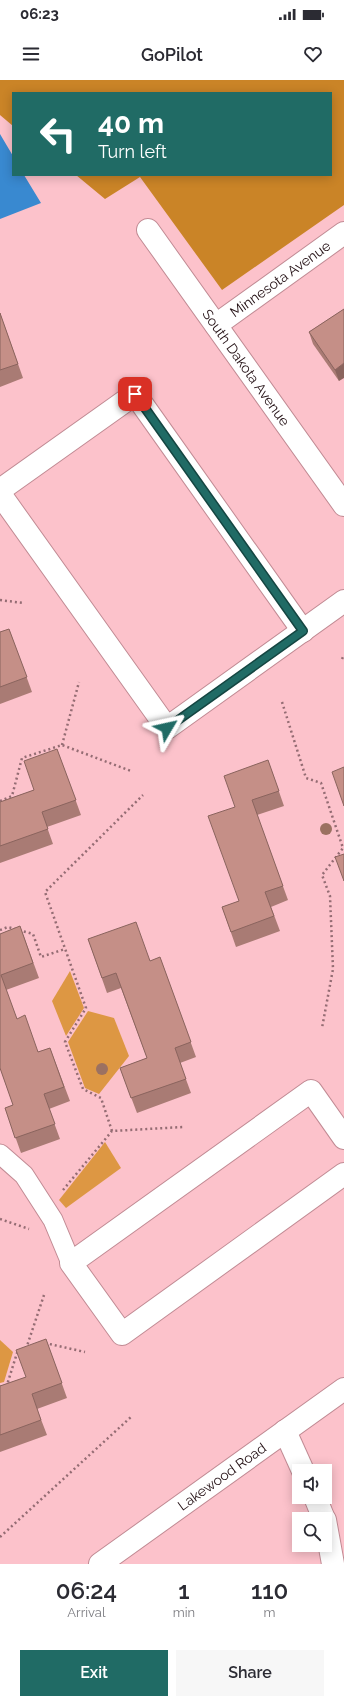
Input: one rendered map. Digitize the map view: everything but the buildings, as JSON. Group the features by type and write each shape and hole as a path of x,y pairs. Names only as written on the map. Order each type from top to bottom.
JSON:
{"street":[{"name":"South Dakota Avenue","path":"148,230 344,505"},
{"name":"Minnesota Avenue","path":"216,324 344,233"},
{"path":"0,490 135,394 303,631"},
{"path":"0,494 167,728 344,601"},
{"path":"71,1263 311,1091 344,1138"},
{"path":"0,1154 24,1175 53,1220 71,1263 122,1334 344,1174"},
{"name":"Lakewood Road","path":"100,1564 344,1389"},
{"path":"285,1431 300,1464"},
{"path":"331,1552 333,1564"}],"path":[{"path":"0,600 23,603"},
{"path":"342,659 344,655"},
{"path":"62,745 79,682"},
{"path":"282,702 306,778 321,783 343,848 322,875 330,896 333,969 322,1028"},
{"path":"0,801 12,796 22,758 62,745 132,771"},
{"path":"112,1131 101,1098 83,1089 65,1042 86,1008 45,892 143,795"},
{"path":"0,930 8,927 33,934 41,957 65,948"},
{"path":"53,1220 57,1197 112,1131 183,1127"},
{"path":"0,1219 29,1230"},
{"path":"26,1349 44,1294"},
{"path":"43,1343 85,1352"},
{"path":"0,1387 7,1384 17,1353 32,1347"},
{"path":"0,1537 131,1417"}],"shaded area":[{"path":"0,80 344,80 344,205 222,290 140,177 105,199 77,176 332,176 332,92 12,92 12,125 0,115"},
{"path":"70,971 84,1008 66,1036 52,1001"},
{"path":"88,1011 114,1018 129,1056 99,1094 85,1088 68,1042"},
{"path":"105,1142 121,1168 66,1208 59,1200"},
{"path":"0,1340 13,1352 4,1382 0,1383"}],"water":[{"path":"0,134 12,154 12,176 25,176 41,203 0,219"}],"route":[{"path":"135,394 303,631 167,728"}]}
